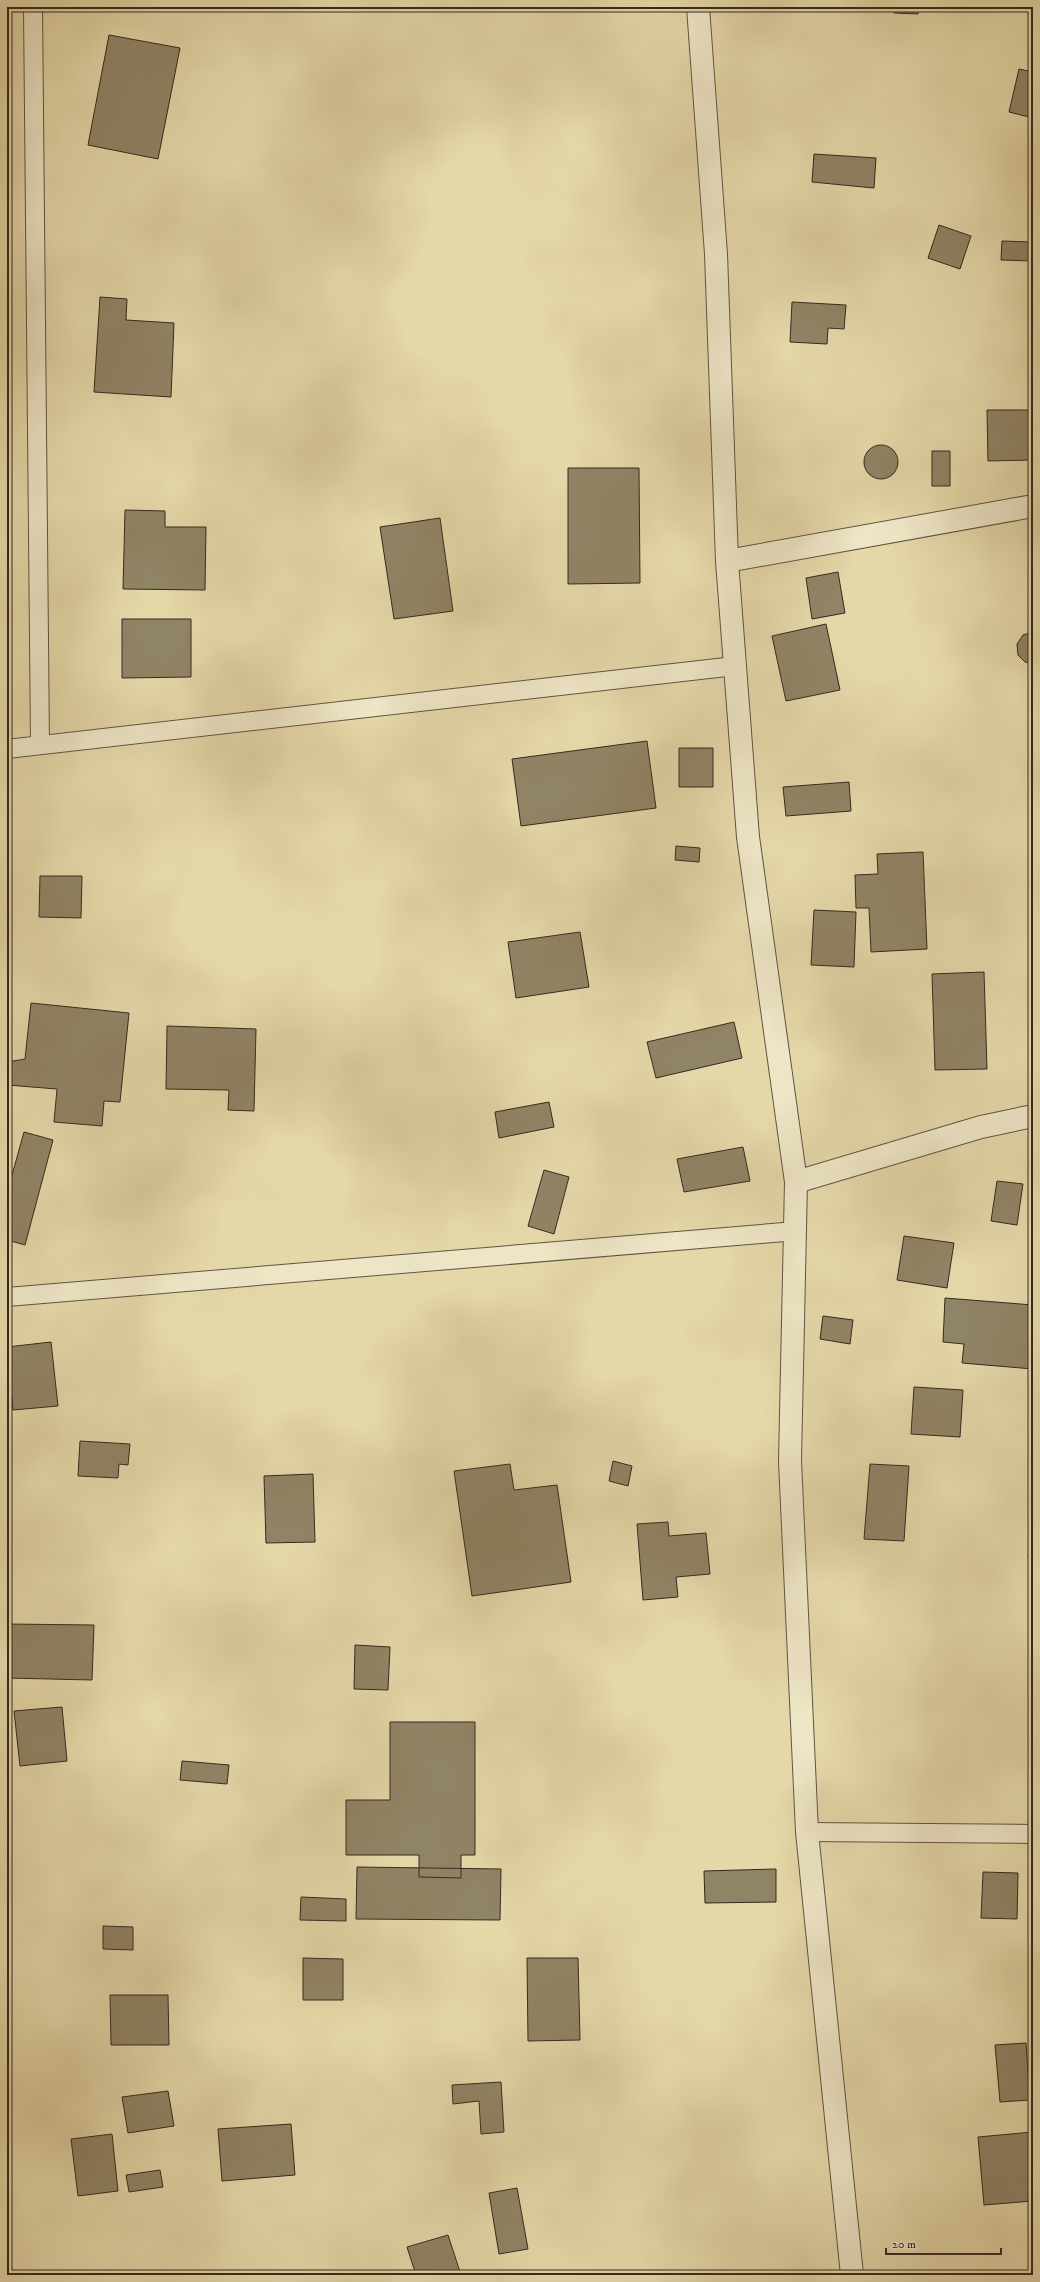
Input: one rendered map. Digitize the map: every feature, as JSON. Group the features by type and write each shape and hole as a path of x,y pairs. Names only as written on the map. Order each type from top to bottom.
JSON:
{"street":[{"path":"698,7 716,254 727,562 748,837 796,1182 790,1461 807,1832 852,2275"},
{"path":"727,562 1033,506"},
{"path":"796,1182 981,1127 1033,1116"}],"lane":[{"path":"33,7 40,745"},
{"path":"7,749 735,666"},
{"path":"7,1297 796,1231"},
{"path":"807,1832 1033,1834"}],"building":[{"path":"894,7 919,7 918,14 894,13"},
{"path":"109,35 180,48 158,159 88,145"},
{"path":"1019,69 1033,72 1033,103 1029,117 1009,112"},
{"path":"814,154 876,158 874,188 812,182"},
{"path":"939,225 971,236 960,269 928,258"},
{"path":"1002,241 1033,242 1033,261 1001,260"},
{"path":"100,297 127,299 126,320 174,323 171,397 94,392"},
{"path":"792,302 846,305 844,329 828,328 827,344 790,342"},
{"path":"987,410 1033,410 1033,460 988,461"},
{"path":"878,445 884,445 893,450 897,456 897,468 893,474 884,479 878,479 869,474 864,465 864,459 869,450"},
{"path":"932,451 950,451 950,486 932,486"},
{"path":"568,468 639,468 640,583 568,584"},
{"path":"125,510 165,511 165,527 206,527 205,590 123,589"},
{"path":"440,518 453,611 394,619 380,527"},
{"path":"838,572 845,613 812,619 806,578"},
{"path":"122,619 191,619 191,677 122,678"},
{"path":"826,624 840,690 786,701 772,636"},
{"path":"1033,632 1033,663 1030,663 1025,662 1018,655 1017,644 1023,635"},
{"path":"647,741 656,808 521,826 512,759"},
{"path":"679,748 713,748 713,787 679,787"},
{"path":"849,782 851,811 786,816 783,787"},
{"path":"676,846 700,848 699,862 675,860"},
{"path":"923,852 927,949 871,952 869,908 856,908 855,875 878,874 877,854"},
{"path":"40,876 82,876 81,918 39,917"},
{"path":"814,910 856,912 854,967 811,965"},
{"path":"580,932 589,987 516,998 508,942"},
{"path":"984,972 987,1069 935,1070 932,974"},
{"path":"31,1003 129,1013 120,1102 104,1101 102,1126 54,1122 57,1089 7,1085 7,1062 25,1059"},
{"path":"734,1022 742,1058 656,1078 647,1042"},
{"path":"167,1026 256,1029 254,1111 228,1110 229,1090 166,1089"},
{"path":"549,1102 554,1127 499,1138 495,1112"},
{"path":"24,1132 53,1140 25,1245 7,1240 7,1193"},
{"path":"743,1147 750,1181 684,1192 677,1159"},
{"path":"544,1170 569,1177 554,1234 528,1226"},
{"path":"997,1181 1023,1184 1017,1225 991,1221"},
{"path":"904,1236 954,1243 947,1288 897,1280"},
{"path":"945,1298 1033,1305 1033,1369 962,1363 964,1344 943,1342"},
{"path":"823,1316 853,1320 850,1344 820,1339"},
{"path":"51,1342 58,1406 13,1410 7,1347"},
{"path":"914,1387 963,1390 960,1437 911,1434"},
{"path":"80,1441 130,1444 128,1465 119,1464 118,1478 78,1476"},
{"path":"613,1461 632,1466 628,1486 609,1481"},
{"path":"510,1464 514,1490 557,1485 571,1582 472,1596 454,1471"},
{"path":"870,1464 909,1466 904,1541 864,1539"},
{"path":"313,1474 315,1542 266,1543 264,1476"},
{"path":"668,1522 669,1536 706,1533 710,1574 676,1577 678,1597 643,1600 637,1524"},
{"path":"1033,1543 1033,1568 1028,1556"},
{"path":"7,1624 94,1625 92,1680 7,1678"},
{"path":"355,1645 390,1647 388,1690 354,1689"},
{"path":"62,1707 67,1761 20,1766 14,1711"},
{"path":"390,1722 475,1722 475,1855 461,1855 461,1878 419,1877 419,1855 346,1855 346,1800 390,1800"},
{"path":"182,1761 229,1765 227,1784 180,1780"},
{"path":"357,1867 501,1869 500,1920 356,1919"},
{"path":"776,1869 776,1902 705,1903 704,1871"},
{"path":"983,1872 1018,1873 1017,1919 981,1918"},
{"path":"301,1897 346,1899 346,1921 300,1920"},
{"path":"103,1926 133,1927 133,1950 103,1949"},
{"path":"303,1958 343,1959 343,2000 303,2000"},
{"path":"527,1958 578,1958 580,2040 528,2041"},
{"path":"110,1995 168,1995 169,2045 111,2045"},
{"path":"1026,2043 1030,2100 1000,2102 995,2045"},
{"path":"501,2082 504,2132 481,2134 479,2101 453,2104 452,2085"},
{"path":"168,2091 174,2126 128,2133 122,2097"},
{"path":"291,2124 295,2175 222,2181 218,2129"},
{"path":"1033,2132 1033,2201 984,2205 978,2137"},
{"path":"112,2134 118,2191 78,2196 71,2139"},
{"path":"160,2170 163,2187 129,2192 126,2175"},
{"path":"517,2188 528,2249 499,2254 489,2193"},
{"path":"448,2235 461,2275 416,2275 407,2247"}]}
